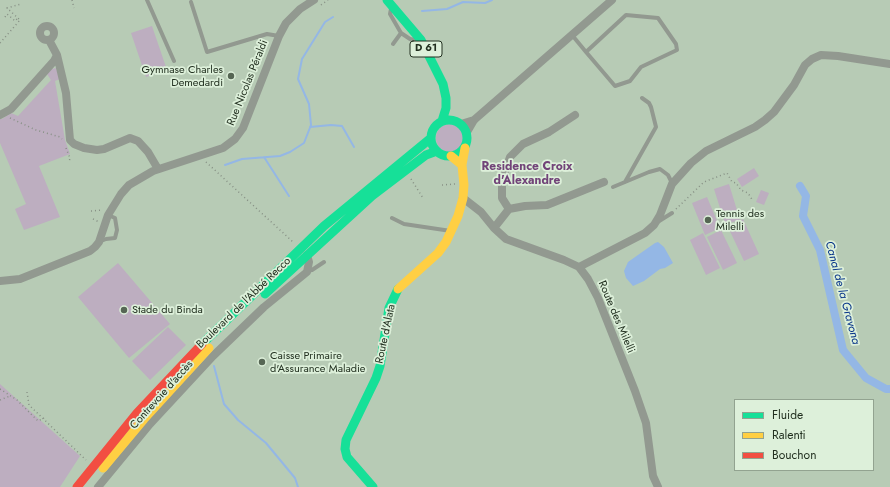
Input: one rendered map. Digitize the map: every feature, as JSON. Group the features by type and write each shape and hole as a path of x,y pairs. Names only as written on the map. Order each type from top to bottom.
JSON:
{"main road":[{"name":"D 61","path":"390,3 422,40 443,84 446,98 446,108 442,121"},
{"name":"D 61","path":"446,108 452,119"},
{"path":"450,156 461,152 465,148 468,138 467,132 461,124 452,119 442,121 434,128 431,138 433,147 436,151 450,156 462,165"},
{"name":"Boulevard de l'Abbé Recco","path":"77,487 137,413 190,356 324,226 365,191 421,148 431,138"},
{"name":"Route d'Alata","path":"373,487 353,466 347,457 345,449 346,440 376,378 380,366 389,308 397,290 438,253 446,242 458,216 463,198 464,185 462,165 465,148"},
{"name":"Boulevard de l'Abbé Recco","path":"87,487 144,419 213,343 372,196 426,155 436,151"}],"street":[{"path":"467,132 474,120 612,0"},
{"name":"Rue Nicolas Péraldi","path":"98,242 109,214 121,194 129,185 137,179 158,170 223,148 235,139 243,128 279,36 291,17 300,9 315,4"},
{"path":"48,40 57,55 66,93 70,140 74,144 84,148 97,150 104,149 130,138 138,141 148,152 158,170"},
{"path":"2,115 11,110 50,67 57,55"},
{"path":"463,198 481,212 494,228 506,239 580,267 645,233 654,225 660,216 672,184 691,163 706,151 765,120 774,112 794,85 805,65 812,59 821,55 838,56 890,64"},
{"path":"509,210 502,198 502,180 510,157 523,144 549,132 575,115"},
{"path":"461,124 474,120"},
{"path":"494,228 509,210 526,206 547,205 604,182"},
{"path":"0,281 20,279 82,254 94,248 98,242"},
{"path":"307,255 309,262 307,272"},
{"name":"Route des Milelli","path":"580,267 598,298 635,391 646,423 653,476 658,487"},
{"name":"Contrevoie d'accès","path":"98,487 150,424 213,356 264,307 307,272"}],"lane":[{"path":"147,0 174,61"},
{"path":"191,2 207,52 267,34 279,36"},
{"path":"390,3 390,14 401,33 410,39 422,40"},
{"path":"572,35 586,52 615,86 630,81 641,67 677,50 676,44 658,18 626,15 586,52"},
{"path":"393,44 401,33"},
{"path":"625,182 656,127 652,107 642,98"},
{"path":"613,187 660,169 668,175 672,184"},
{"path":"654,225 672,213"},
{"path":"98,242 115,238 117,230 115,218 109,214"},
{"path":"392,218 404,224 451,231"},
{"path":"307,272 324,262"}],"path":[{"path":"72,0 74,8"},
{"path":"315,4 328,0"},
{"path":"0,43 20,20 7,8 21,4"},
{"path":"5,17 7,14 15,21 18,18"},
{"path":"2,115 36,130 60,137 63,141"},
{"path":"66,147 70,158 69,163"},
{"path":"201,155 202,158 224,180 296,244"},
{"path":"672,213 704,182 727,173 732,182 736,183 741,190 748,193 753,200"},
{"path":"409,175 423,198"},
{"path":"91,211 101,209 109,214"},
{"path":"0,388 16,400 38,421 44,418"},
{"path":"27,392 29,405 44,418 88,463"},
{"path":"0,400 10,396"}],"shaded area":[{"path":"152,26 167,70 146,77 131,33"},
{"path":"56,68 60,79 55,81 65,140 70,154 39,166 60,217 24,230 15,209 26,204 0,143 0,119 11,113 18,116 51,80 47,74 52,69"},
{"path":"450,124 460,128 464,138 460,148 450,152 440,148 436,138 440,128"},
{"path":"754,168 759,176 742,187 737,179"},
{"path":"729,184 740,220 725,224 714,189"},
{"path":"761,190 769,193 764,205 756,202"},
{"path":"707,197 720,228 705,235 692,203"},
{"path":"743,219 759,254 744,261 728,227"},
{"path":"721,230 737,263 723,270 707,237"},
{"path":"703,233 720,268 706,275 690,240"},
{"name":"Stade du Binda","path":"118,263 170,324 129,358 78,297"},
{"path":"168,327 186,345 150,380 132,361"},
{"path":"0,384 80,456 60,487 0,487"}],"water":[{"path":"658,242 664,247 673,263 660,269 644,281 633,286 626,278 624,271 628,262"}],"waterway":[{"path":"422,11 447,9 463,2 485,3 492,0"},
{"path":"225,165 242,159 280,156 290,152 304,143 311,125 309,104 298,79 302,59 325,22 333,17"},
{"path":"310,127 331,125 342,126 354,147"},
{"path":"264,157 289,196"},
{"name":"Canal de la Gravona","path":"800,186 806,196 803,216 820,250 843,350 866,378 886,389 890,389"},
{"path":"214,366 224,404 238,420 266,443 295,478 298,487"}],"traffic: fast":[{"path":"387,0 421,40 443,84 446,98 446,108 442,121"},
{"path":"453,120 462,125 466,131 467,138 466,145 462,151 453,156 445,156 436,151 432,145 431,134 436,125 442,121 453,120"},
{"path":"202,344 324,226 431,138"},
{"path":"265,294 372,196 426,155 437,151"},
{"path":"373,487 347,457 345,449 346,440 376,378 380,366 389,308 398,289"}],"traffic: slow":[{"path":"398,289 438,253 446,242 458,216 463,198 464,185 462,165 465,148"},
{"path":"451,156 462,165"},
{"path":"103,468 144,419 209,348"}],"traffic: jam":[{"path":"77,487 137,413 202,344"}],"place":[{"name":"Gymnase Charles Demedardi","path":"231,76"},
{"name":"Tennis des Milelli","path":"708,220"},
{"name":"Stade du Binda","path":"124,310"},
{"name":"Caisse Primaire d'Assurance Maladie","path":"262,362"}],"district":[{"name":"Residence Croix d'Alexandre","path":"527,174"}]}
